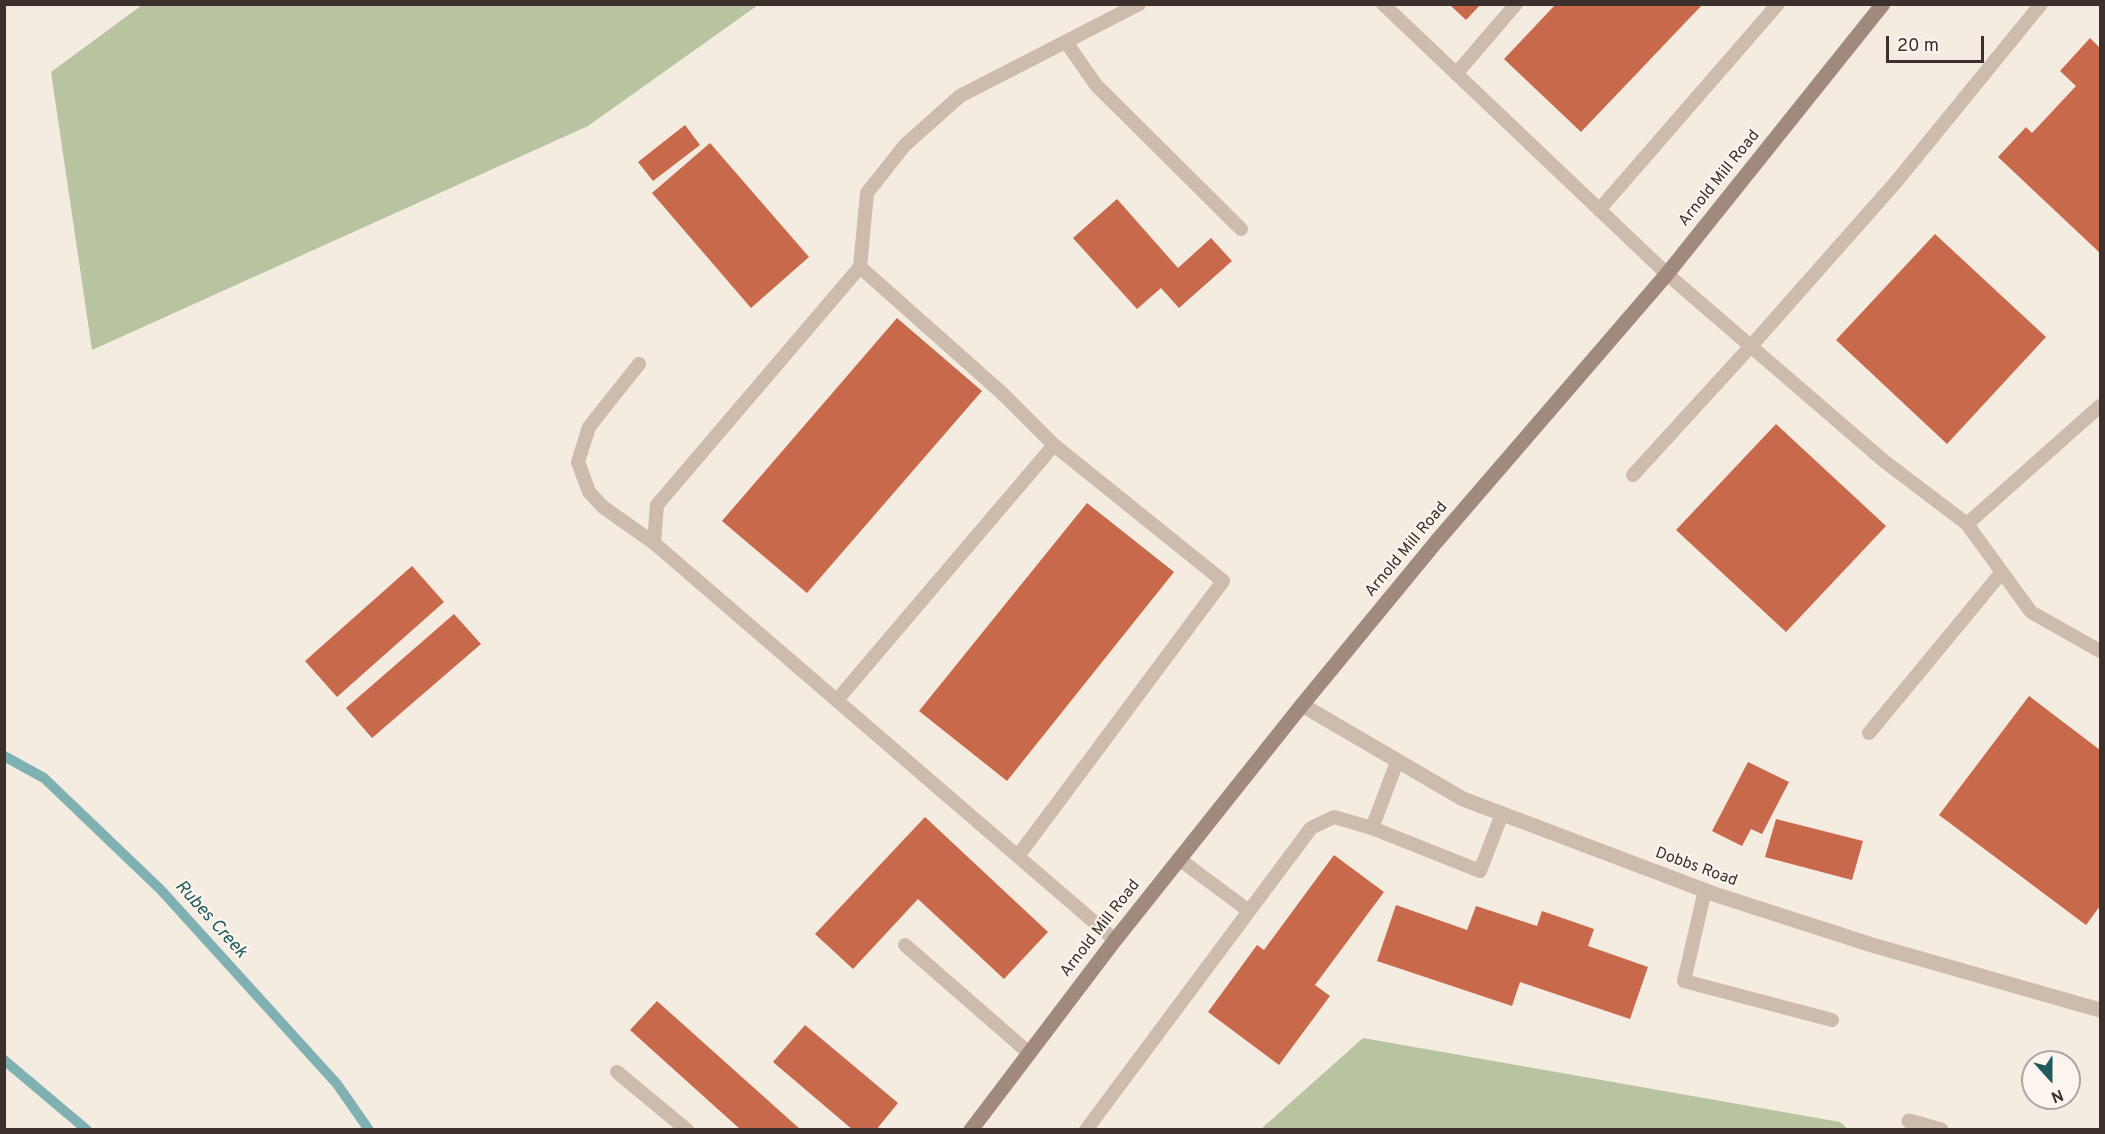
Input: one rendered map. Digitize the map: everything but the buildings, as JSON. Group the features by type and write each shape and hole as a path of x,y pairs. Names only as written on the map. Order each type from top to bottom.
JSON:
{"main road":[{"name":"Arnold Mill Road","path":"971,1130 1115,940 1302,705 1436,542 1667,274 1882,4"}],"street":[{"name":"Dobbs Road","path":"1302,705 1463,800 1705,890 1872,945 2100,1010"},
{"path":"1909,1121 1941,1130"}],"lane":[{"path":"654,543 657,505 860,267 867,193 905,145 960,96 1138,4"},
{"path":"1383,4 1667,274 1884,461 1967,524 2031,612 2100,651"},
{"path":"1456,74 1516,4"},
{"path":"1599,210 1778,4"},
{"path":"1633,475 1896,182 2041,4"},
{"path":"1066,42 1096,86 1241,229"},
{"path":"860,267 1003,394 1054,445 1223,581 1018,856"},
{"path":"639,364 589,427 578,462 589,492 603,507 654,543 1115,940"},
{"path":"1967,524 2100,406"},
{"path":"837,700 1054,445"},
{"path":"1869,733 2002,572"},
{"path":"1372,828 1397,762"},
{"path":"1086,1130 1311,828 1334,817 1372,828 1480,871 1502,814"},
{"path":"1179,859 1249,911"},
{"path":"1705,890 1684,981 1832,1020"},
{"path":"905,945 1029,1053"},
{"path":"617,1072 687,1130"}],"green space":[{"path":"142,5 758,5 588,126 92,350 51,72"},
{"path":"1363,1038 1840,1122 1848,1129 1261,1129"}],"waterway":[{"name":"Rubes Creek","path":"4,756 44,778 161,890 337,1084 369,1130"},
{"path":"4,1060 87,1130"}]}
